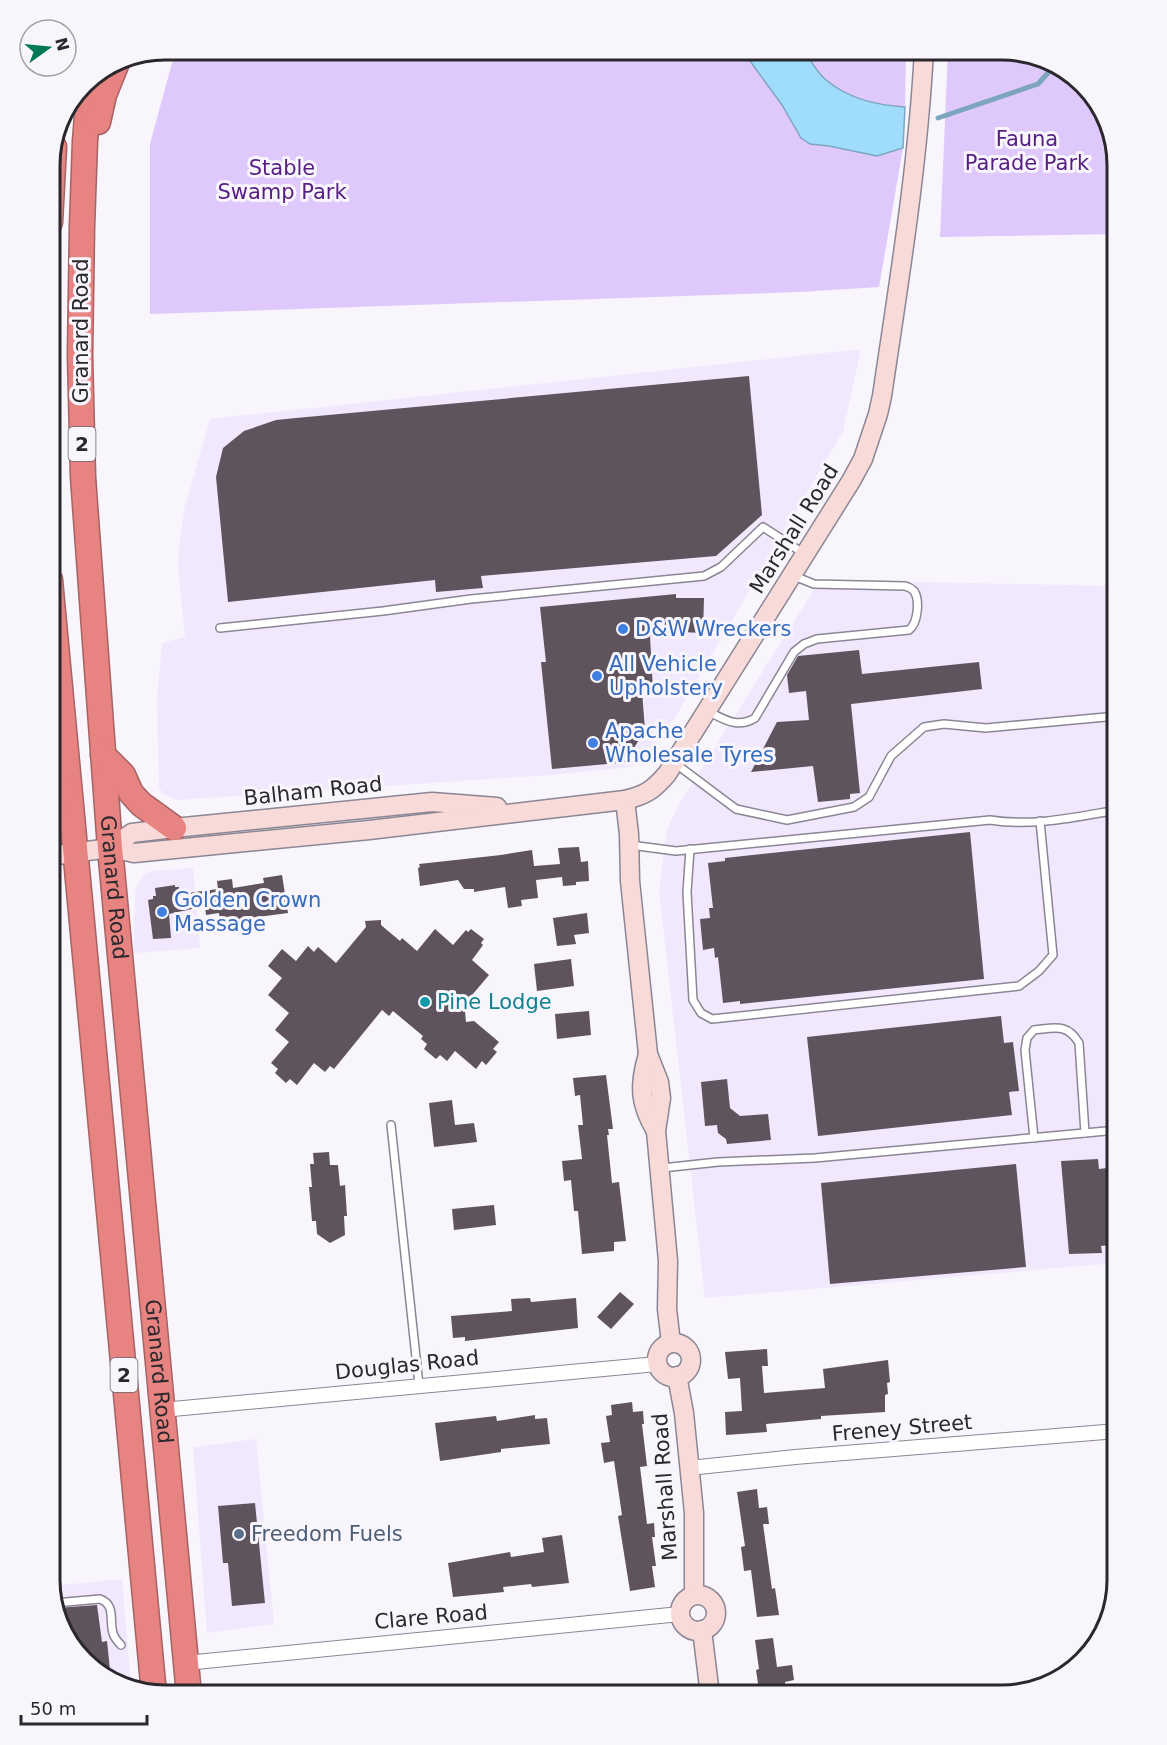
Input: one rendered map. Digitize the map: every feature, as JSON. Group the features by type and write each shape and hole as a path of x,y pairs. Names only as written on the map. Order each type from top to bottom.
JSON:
{"highway":[{"path":"82,226 99,120 104,95 112,75"},
{"name":"Granard Road","path":"89,94 82,226 80,355 83,477 110,848 188,1685"},
{"name":"Granard Road","path":"60,697 153,1684"},
{"path":"103,755 123,775 131,793 141,804 174,828"},
{"path":"60,801 68,791"}],"street":[{"name":"Marshall Road","path":"625,800 645,794 667,774 793,575 863,459 878,414 910,205 923,60"},
{"name":"Balham Road","path":"60,855 110,848 141,852 625,800"},
{"path":"625,800 630,845 630,881 648,1054 641,1084 642,1103 656,1131 668,1261 667,1309 671,1343"},
{"name":"Balham Road","path":"110,848 132,833 432,802 526,810"},
{"path":"671,1343 682,1345 690,1354 691,1360 687,1370 677,1376 667,1375 657,1364 658,1353 671,1343"},
{"name":"Douglas Road","path":"162,1410 657,1364"},
{"name":"Marshall Road","path":"677,1376 684,1413 694,1513 694,1595"},
{"name":"Freney Street","path":"689,1468 795,1457 1107,1432"},
{"path":"694,1595 706,1597 711,1601 715,1612 712,1624 696,1631 685,1626 680,1614 685,1600 694,1595"},
{"name":"Clare Road","path":"186,1663 680,1614"},
{"path":"702,1630 709,1685"}],"lane":[{"path":"220,628 383,611 471,599 704,576 721,567 763,526 806,554"},
{"path":"706,711 730,722 747,723 755,718 788,660 804,644 817,639 909,630 914,626 917,616 915,593 912,588 814,584 793,575"},
{"path":"674,762 736,809 787,820 854,807 869,797 891,756 924,727 944,724 986,728 1107,717"},
{"path":"630,845 676,851 990,820 1010,823 1040,821 1107,812"},
{"path":"690,849 687,892 693,1000 701,1014 712,1019 1019,986 1039,971 1053,956 1040,821"},
{"path":"1034,1138 1025,1050 1027,1038 1034,1030 1061,1028 1072,1032 1079,1043 1085,1133"},
{"path":"391,1125 419,1385"},
{"path":"659,1168 718,1161 815,1158 1107,1131"},
{"path":"63,1602 100,1599 107,1602 110,1607 113,1635 121,1645"}],"shaded area":[{"path":"861,349 843,431 677,714 641,763 630,767 551,775 176,800 163,794 159,787 157,698 162,643 185,637 178,566 179,545 185,506 210,419"},
{"path":"820,580 1107,586 1107,1264 705,1298 659,891 667,830 678,806"},
{"path":"193,868 200,948 134,953 135,892 141,878 150,871"},
{"path":"256,1439 274,1624 207,1633 193,1447"},
{"path":"122,1579 130,1679 107,1667 82,1644 68,1620 60,1585"}],"green space":[{"name":"Stable Swamp Park","path":"176,60 749,60 782,105 801,138 810,144 877,156 903,148 879,287 800,292 150,314 150,144 172,63"},
{"path":"810,60 906,60 905,107 873,103 853,96 835,87"},
{"name":"Fauna Parade Park","path":"948,60 1023,62 1049,71 1071,86 1093,112 1103,138 1107,165 1107,234 940,237"}],"water":[{"path":"749,60 810,60 823,77 844,92 873,103 905,107 903,148 877,156 810,144 801,138 782,105"}],"building":[{"path":"749,376 762,515 716,556 481,576 483,588 436,592 435,580 228,602 216,477 223,448 244,431 276,420"},
{"path":"676,594 676,598 704,598 703,633 681,632 650,636 653,690 642,691 645,730 629,756 629,762 552,769 541,662 546,662 540,607"},
{"path":"859,650 862,674 979,662 982,689 851,704 860,793 850,794 850,799 818,802 813,766 751,772 777,722 809,720 806,691 789,693 787,675 798,656"},
{"path":"970,832 984,979 740,1004 740,1001 723,1003 718,957 715,958 714,948 703,950 700,919 710,918 709,908 713,908 708,863 725,861 725,858"},
{"path":"579,847 581,862 588,861 589,881 563,886 562,877 536,880 538,898 521,900 522,906 508,908 505,887 474,892 474,889 464,889 458,880 420,886 419,864 532,850 534,866 560,864 558,848"},
{"path":"282,875 288,913 220,922 219,913 206,915 205,906 169,914 171,938 153,939 148,900 156,896 155,888 175,885 179,887 180,894 218,889 217,881 232,879 233,888 264,883 263,878"},
{"path":"587,913 589,933 574,935 576,944 557,946 553,918"},
{"name":"Pine Lodge","path":"381,920 381,925 400,941 402,938 417,951 435,929 453,945 466,930 468,932 471,929 484,939 481,943 483,945 472,960 489,975 467,1001 464,1001 466,1022 474,1021 499,1042 493,1049 497,1052 486,1065 482,1061 476,1069 455,1051 447,1061 440,1055 436,1059 424,1049 427,1044 421,1039 423,1036 393,1011 389,1016 382,1010 334,1069 330,1066 325,1072 314,1063 297,1085 290,1079 286,1083 275,1073 278,1069 271,1063 289,1042 275,1030 289,1013 268,995 282,978 268,966 282,949 296,961 308,946 314,952 318,947 336,963 366,927 365,921"},
{"path":"571,959 574,986 537,991 534,964"},
{"path":"589,1011 591,1035 557,1039 555,1014"},
{"path":"1001,1016 1004,1043 1013,1042 1019,1091 1009,1092 1012,1115 818,1136 807,1037"},
{"path":"606,1075 613,1129 608,1129 609,1135 607,1135 612,1183 619,1182 626,1241 614,1242 614,1251 582,1254 578,1211 574,1211 571,1180 564,1181 562,1161 582,1159 578,1125 583,1125 580,1095 575,1096 573,1078"},
{"path":"727,1079 730,1108 740,1116 768,1114 771,1140 727,1144 726,1139 718,1133 717,1125 705,1126 701,1082"},
{"path":"452,1100 455,1125 474,1123 477,1142 434,1147 429,1103"},
{"path":"329,1152 330,1165 338,1165 340,1186 345,1185 347,1216 344,1216 345,1235 330,1243 317,1234 316,1221 312,1221 309,1187 312,1187 310,1164 314,1164 313,1153"},
{"path":"1098,1159 1099,1169 1107,1168 1107,1245 1101,1246 1102,1253 1069,1254 1061,1161"},
{"path":"1016,1164 1026,1267 830,1284 821,1183"},
{"path":"494,1205 496,1225 454,1230 452,1209"},
{"path":"620,1292 634,1304 611,1329 597,1317"},
{"path":"530,1298 531,1302 576,1298 578,1328 465,1341 465,1337 453,1338 451,1316 512,1311 511,1299"},
{"path":"767,1349 768,1366 762,1366 764,1393 825,1388 823,1369 888,1360 890,1382 887,1383 888,1394 885,1395 885,1412 821,1416 821,1419 766,1424 767,1432 726,1435 725,1412 742,1411 740,1378 728,1379 725,1352"},
{"path":"632,1402 633,1412 643,1411 644,1424 642,1424 647,1466 640,1467 647,1524 654,1523 655,1537 652,1537 656,1566 652,1566 655,1587 630,1591 618,1516 622,1515 614,1461 604,1463 601,1443 610,1442 606,1416 612,1415 611,1405"},
{"path":"535,1415 535,1419 547,1418 550,1444 501,1449 501,1452 440,1461 435,1423 496,1416 497,1421"},
{"path":"757,1489 759,1508 767,1507 769,1524 763,1524 772,1589 775,1588 779,1615 757,1617 751,1570 744,1571 741,1547 745,1546 737,1492"},
{"name":"Freedom Fuels","path":"255,1503 265,1603 232,1606 228,1563 223,1563 218,1506"},
{"path":"562,1535 569,1583 503,1587 504,1592 453,1597 448,1563 510,1552 511,1557 544,1552 542,1538"},
{"path":"97,1605 102,1642 107,1641 110,1669 82,1644 74,1633 64,1607"},
{"path":"773,1638 777,1667 792,1665 794,1680 785,1682 785,1685 758,1685 756,1670 759,1669 755,1640"}],"waterway":[{"path":"938,118 1038,84 1049,71"}],"place":[{"name":"D&W Wreckers","path":"623,629"},
{"name":"All Vehicle Upholstery","path":"597,676"},
{"name":"Apache Wholesale Tyres","path":"593,743"},
{"name":"Golden Crown Massage","path":"162,912"},
{"name":"Pine Lodge","path":"425,1002"},
{"name":"Freedom Fuels","path":"239,1534"}]}
